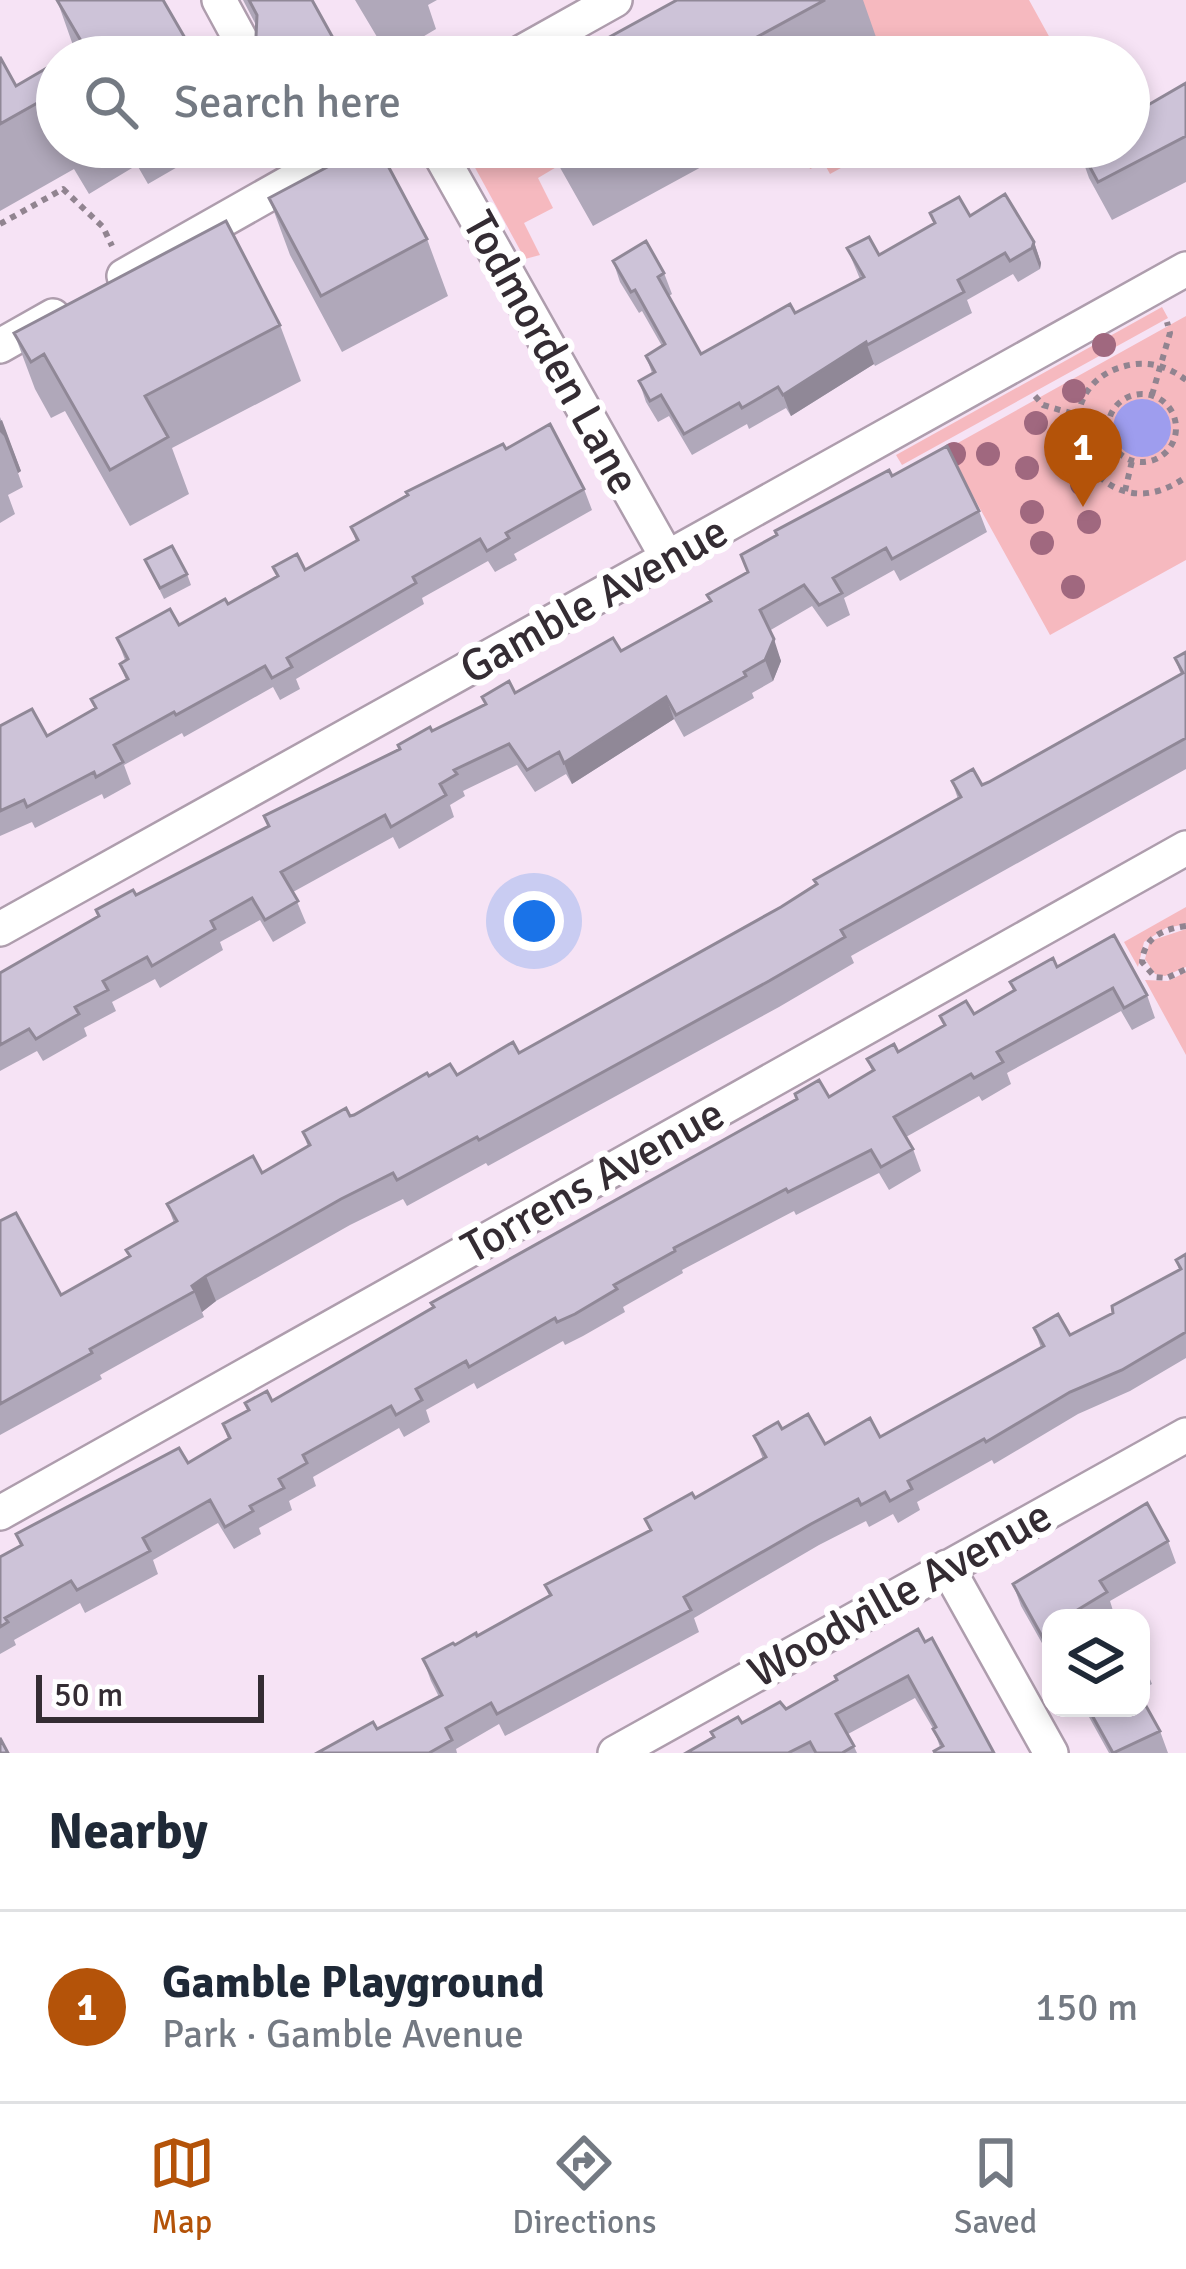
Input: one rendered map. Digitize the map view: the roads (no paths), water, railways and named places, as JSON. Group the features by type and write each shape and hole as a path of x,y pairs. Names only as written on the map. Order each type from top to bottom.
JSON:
{"street":[{"path":"219,0 239,36"},
{"path":"551,36 615,0"},
{"path":"0,346 94,293 290,168"},
{"name":"Todmorden Lane","path":"448,168 668,560"},
{"name":"Gamble Avenue","path":"0,929 1186,269"},
{"name":"Torrens Avenue","path":"0,1513 1186,848"},
{"name":"Woodville Avenue","path":"615,1753 1186,1435"},
{"path":"947,1567 1051,1753"}],"water":[{"path":"1142,399 1163,407 1171,428 1163,449 1142,457 1121,449 1113,428 1121,407"}],"place":[{"name":"Gamble Playground","path":"1083,507"}]}
